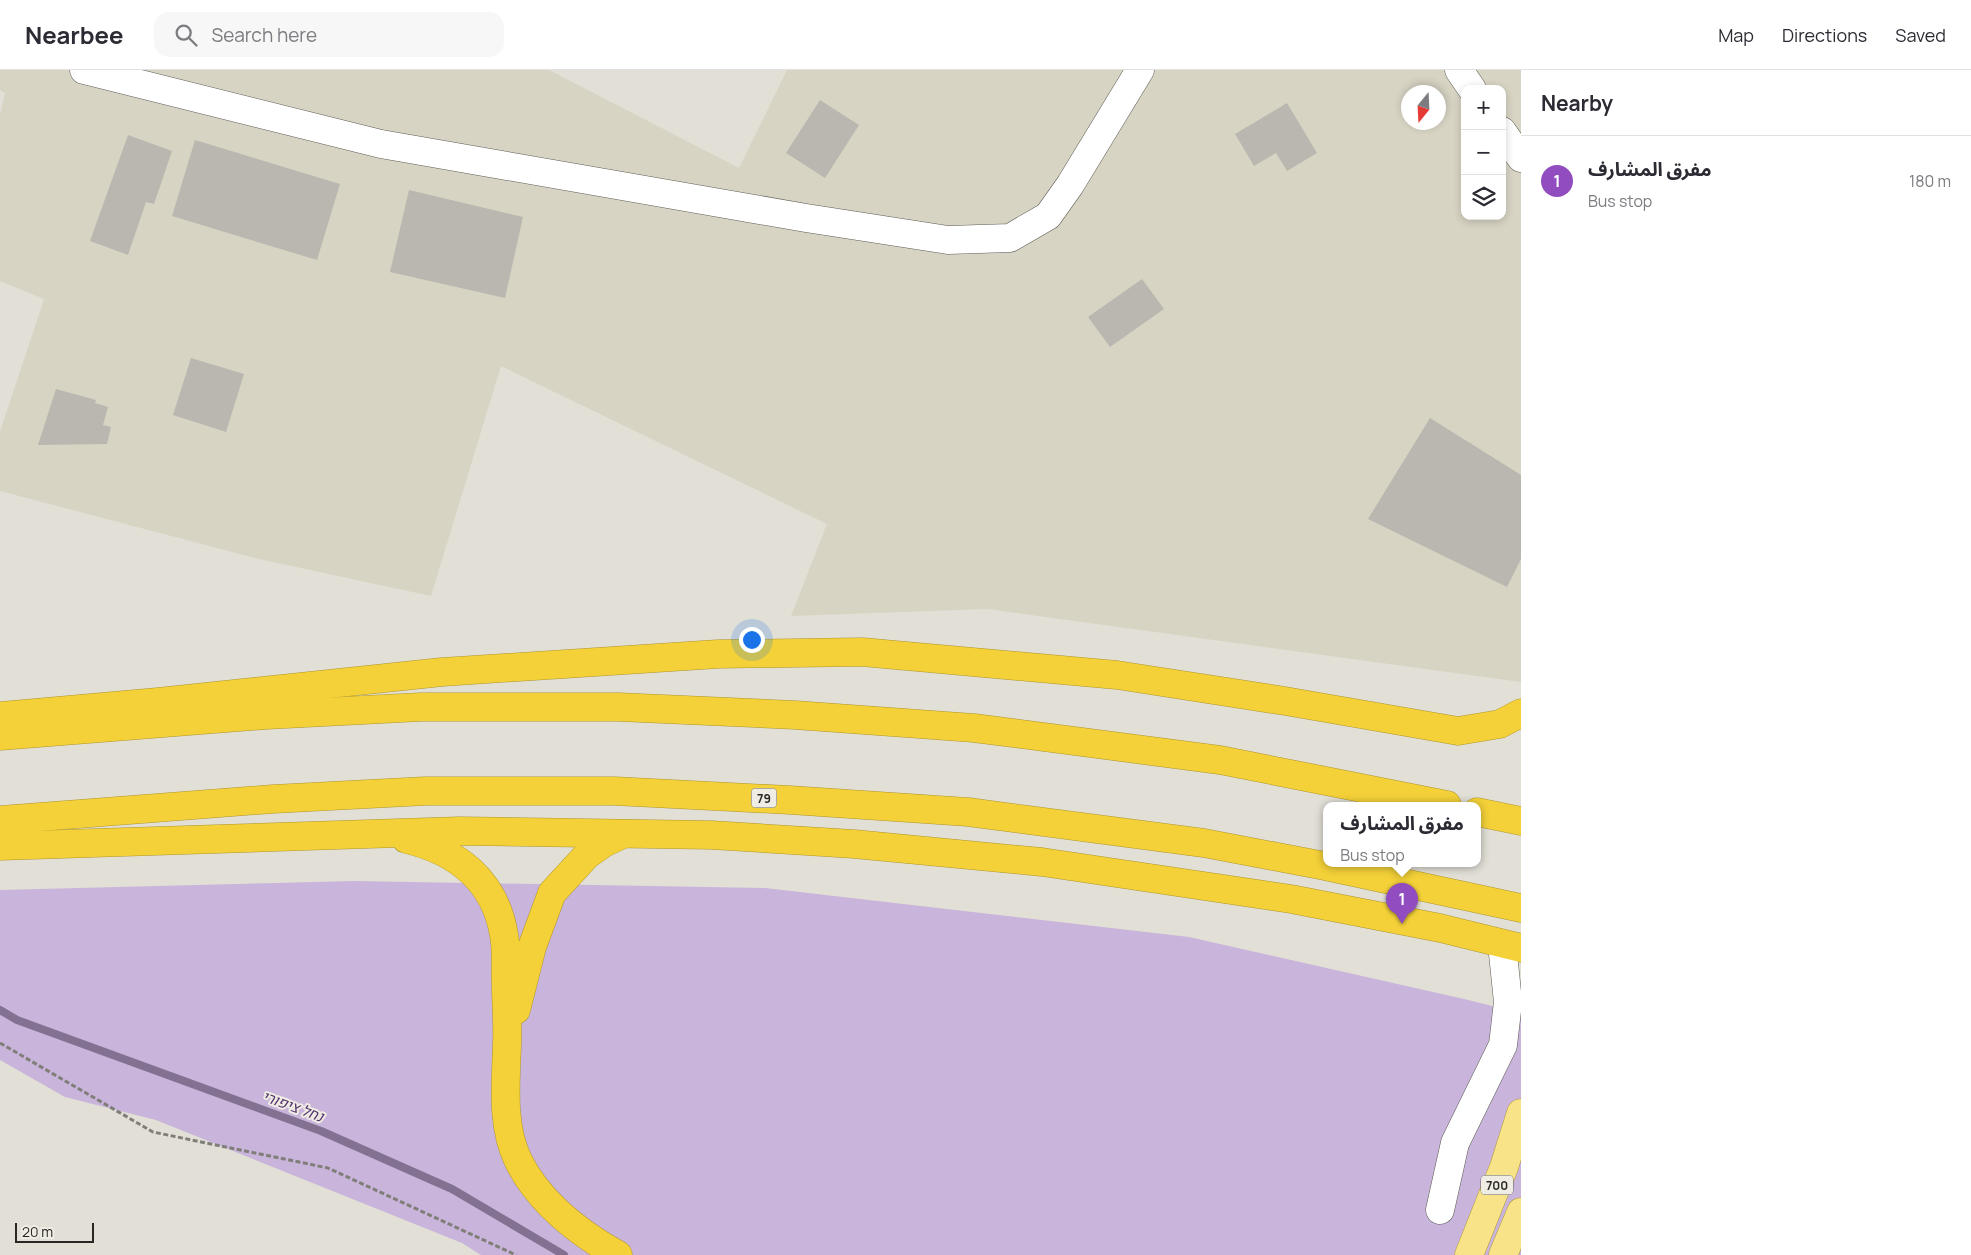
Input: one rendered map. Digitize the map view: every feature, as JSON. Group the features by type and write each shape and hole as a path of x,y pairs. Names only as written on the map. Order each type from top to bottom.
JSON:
{"highway":[{"path":"0,716 158,702 442,672 718,654 862,652 1117,675 1285,700 1458,731 1500,724 1521,713"},
{"path":"0,736 266,715 421,707 648,708 796,715 964,728 1097,743 1220,760 1432,802"},
{"name":"79","path":"0,820 273,799 426,791 614,791 968,812 1204,843 1323,866"},
{"path":"1481,813 1521,821"},
{"path":"0,846 460,831 711,835 854,844 1042,862 1291,899 1440,928 1512,946"},
{"path":"357,834 394,836 424,843 460,860 484,884 497,906 505,936 507,1043 505,1069 508,1126 518,1159 535,1188 567,1220 618,1255"},
{"path":"507,1043 532,947 552,893 587,854 604,843 624,834"},
{"name":"79","path":"1330,867 1521,908"}],"main road":[{"name":"700","path":"1469,1255 1504,1167 1521,1114"},
{"name":"700","path":"1504,1255 1521,1212"}],"street":[{"path":"84,70 381,144 806,218 948,240 1010,238 1048,216 1070,185 1140,70"},
{"path":"1459,70 1469,85"},
{"path":"1506,137 1521,158"},
{"path":"1440,1210 1455,1143 1504,1045 1515,1004 1512,946"}],"path":[{"path":"0,1043 153,1132 328,1168 516,1255"}],"shaded area":[{"path":"0,70 549,70 739,168 787,70 1521,70 1521,682 987,609 791,616 827,524 501,366 431,596 259,559 0,491 0,431 44,299 0,281 0,115 5,93 0,90"},
{"path":"354,881 765,888 1189,937 1521,1013 1521,1255 481,1255 462,1243 156,1120 65,1097 0,1060 0,890"}],"building":[{"path":"820,100 859,125 825,178 786,153"},
{"path":"1287,103 1317,153 1287,171 1276,153 1254,166 1235,134"},
{"path":"128,135 172,151 154,204 146,202 128,255 90,241"},
{"path":"195,140 340,184 317,260 172,216"},
{"path":"409,190 523,217 505,298 390,272"},
{"path":"1142,279 1164,309 1110,347 1088,317"},
{"path":"191,358 244,374 226,432 173,415"},
{"path":"56,389 96,400 95,403 108,407 103,425 111,427 107,444 38,445"},
{"path":"1430,418 1521,475 1521,559 1507,587 1368,519"}],"waterway":[{"name":"נחל ציפורי","path":"0,1010 17,1020 321,1131 452,1189 564,1255"}],"place":[{"name":"مفرق المشارف","path":"1402,924"}]}
